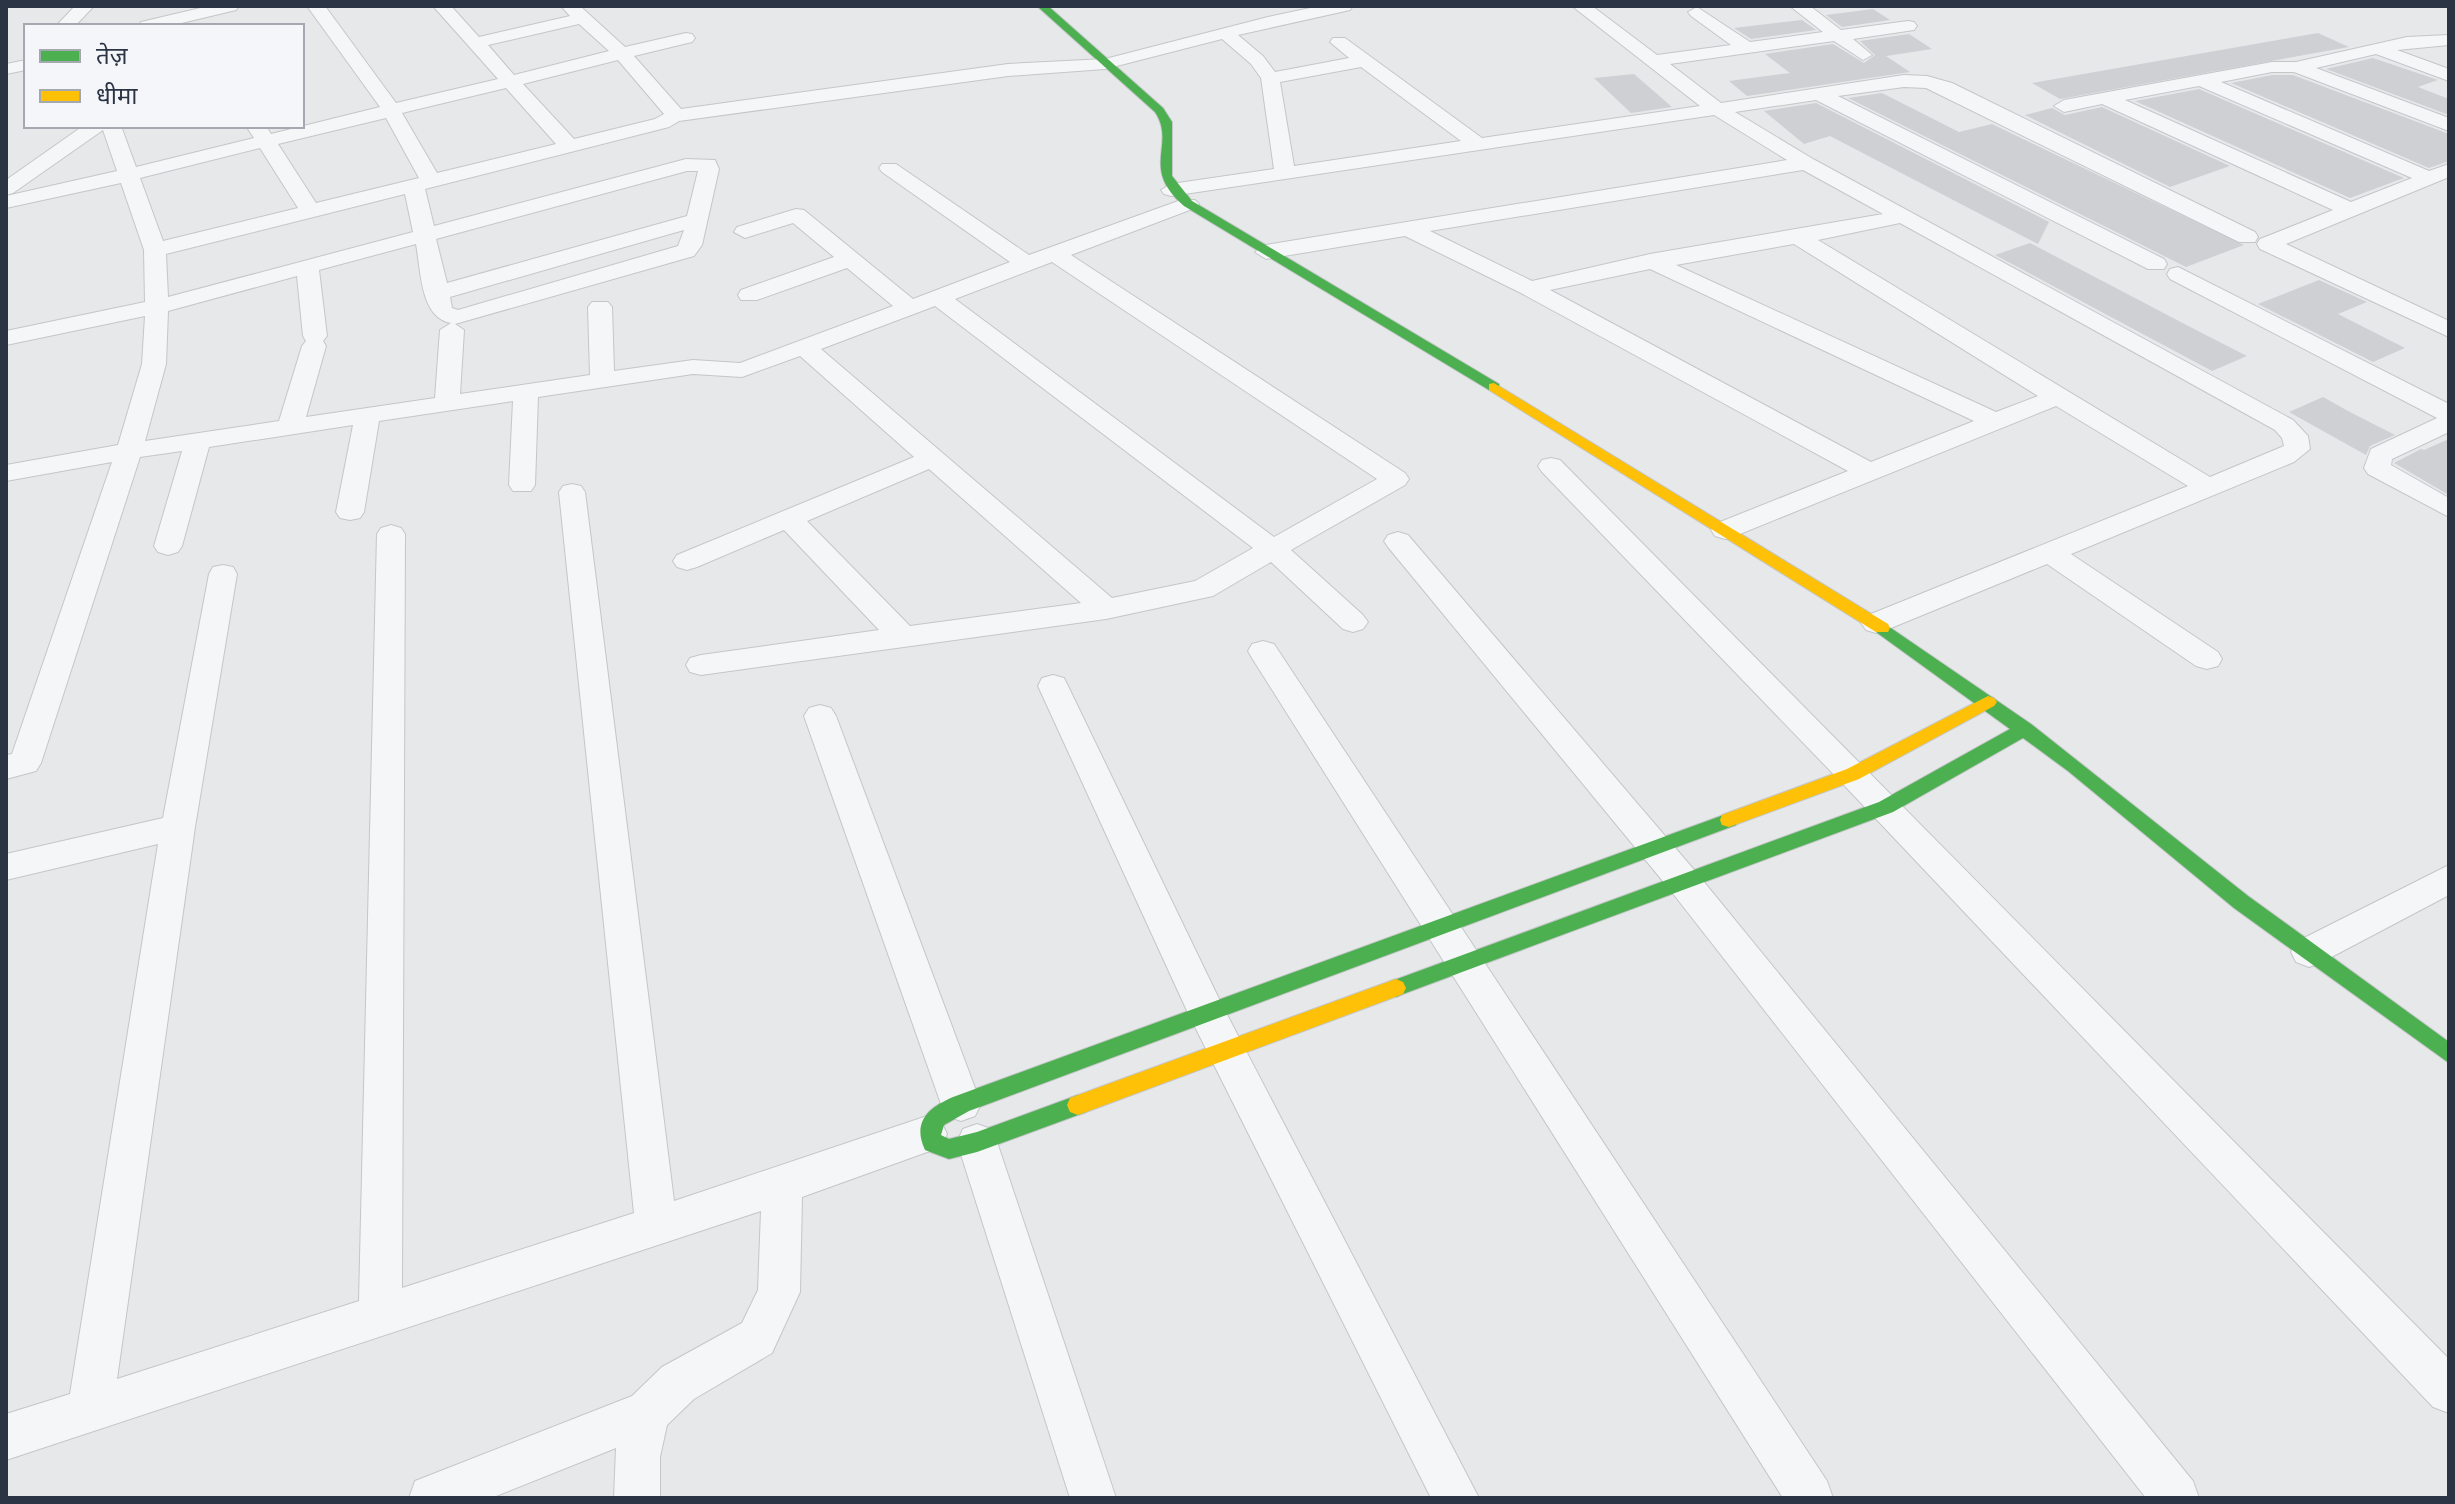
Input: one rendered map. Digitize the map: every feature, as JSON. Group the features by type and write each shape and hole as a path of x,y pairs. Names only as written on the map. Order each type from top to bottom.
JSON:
{"street":[{"path":"67,24 85,6"},
{"path":"167,24 196,21 230,6"},
{"path":"6,338 157,307 423,235 701,162 708,164 709,169 691,245 686,251 472,315 447,316 441,310 423,235 422,183 391,110 316,6"},
{"path":"442,6 569,146"},
{"path":"1042,6 1159,110 1167,122 1164,175 1180,197 1876,623 2025,729 2241,902 2449,1054"},
{"path":"155,250 662,123 674,116 1008,70 1105,64 1344,6"},
{"path":"1581,6 1717,109 1806,163 2284,425 2295,436 2297,449 2285,456 1876,623"},
{"path":"1799,6 1863,55"},
{"path":"475,43 576,12 621,53 674,116"},
{"path":"1697,12 1746,48"},
{"path":"1654,61 1908,26"},
{"path":"1226,34 1257,60 1270,78 1285,175"},
{"path":"304,125 391,110 686,38"},
{"path":"2064,106 2272,67 2296,67 2407,42 2449,40"},
{"path":"1339,42 1480,146"},
{"path":"2375,48 2449,75"},
{"path":"1270,78 1364,61"},
{"path":"2296,67 2449,125"},
{"path":"6,473 129,451 693,367 742,370 1055,254 1180,197 1285,175 1904,81 1945,87 2247,237"},
{"path":"2205,82 2439,174"},
{"path":"1819,94 2156,264"},
{"path":"2106,99 2351,210"},
{"path":"6,189 93,128"},
{"path":"6,767 25,763 129,451 154,364 157,307 155,250 112,128"},
{"path":"6,202 128,175 260,133 288,128"},
{"path":"260,133 311,212"},
{"path":"1266,252 1806,163"},
{"path":"889,168 1027,264"},
{"path":"2439,174 2268,244 2449,330"},
{"path":"745,232 796,215 910,308"},
{"path":"1529,288 1650,261 1800,238 1904,216"},
{"path":"437,293 697,220"},
{"path":"1406,228 1529,288 1870,472"},
{"path":"1800,238 2210,488"},
{"path":"701,665 1106,609 1203,589 1396,479 1055,254"},
{"path":"749,295 850,259"},
{"path":"1650,261 1996,422"},
{"path":"290,428 314,341 307,266"},
{"path":"2178,274 2449,414"},
{"path":"938,297 1274,550 1353,622"},
{"path":"600,307 602,382"},
{"path":"447,405 452,330"},
{"path":"805,348 1106,609"},
{"path":"522,485 526,393"},
{"path":"1725,530 2057,397"},
{"path":"350,512 367,417"},
{"path":"2449,422 2380,455 2377,468 2449,509"},
{"path":"168,546 198,441"},
{"path":"687,561 931,459"},
{"path":"1551,466 1886,807 2449,1391"},
{"path":"572,492 656,1226"},
{"path":"788,518 903,637"},
{"path":"380,1316 391,534"},
{"path":"1398,541 1683,881 2176,1498"},
{"path":"2050,553 2207,659"},
{"path":"90,1409 178,827 223,574"},
{"path":"1263,651 1810,1498"},
{"path":"1053,686 1207,1013 1456,1498"},
{"path":"1988,702 1853,774 961,1104 935,1116 927,1125 927,1134 933,1143 949,1149 977,1142 1886,807 2025,729"},
{"path":"820,716 961,1104"},
{"path":"6,867 178,827"},
{"path":"2309,952 2449,879"},
{"path":"6,1437 782,1185 927,1134"},
{"path":"977,1142 1093,1498"},
{"path":"432,1498 647,1413 678,1383 757,1338 779,1292 782,1185"},
{"path":"637,1498 637,1457 647,1413"}],"building":[{"path":"1873,9 1890,20 1842,27 1826,15"},
{"path":"1802,20 1816,30 1751,39 1734,28"},
{"path":"2318,33 2349,47 2060,99 2032,83"},
{"path":"1909,34 1932,49 1886,56 1910,72 1747,96 1729,81 1790,73 1765,54 1833,44 1864,63 1875,55 1860,41"},
{"path":"2373,58 2438,80 2418,87 2449,99 2449,115 2326,69"},
{"path":"1634,74 1672,107 1631,113 1594,78"},
{"path":"2272,75 2293,75 2449,134 2449,161 2429,168 2231,83"},
{"path":"2199,89 2404,178 2350,198 2135,101"},
{"path":"1882,93 1959,132 1992,124 2244,245 2186,267 1848,98"},
{"path":"1816,103 2049,222 2038,244 1830,136 1804,144 1764,111"},
{"path":"2102,107 2230,166 2170,187 2025,115 2052,108 2065,115"},
{"path":"2030,243 2247,356 2212,371 1995,255"},
{"path":"2319,280 2367,302 2338,314 2405,348 2373,362 2258,304"},
{"path":"2323,397 2395,435 2370,446 2366,455 2289,412"},
{"path":"2449,439 2449,495 2394,463 2421,449"}],"traffic: fast":[{"path":"1042,6 1159,110 1167,122 1166,176 1177,194 1205,216 1494,387"},
{"path":"1882,628 2074,766 2241,902 2449,1054"},
{"path":"1396,988 1886,807 2025,729"},
{"path":"1078,1105 977,1142 949,1149 933,1143 930,1135 936,1118 961,1104 1729,820"}],"traffic: slow":[{"path":"1494,387 1882,628"},
{"path":"1729,820 1853,774 1988,702"},
{"path":"1078,1105 1396,988"}]}
